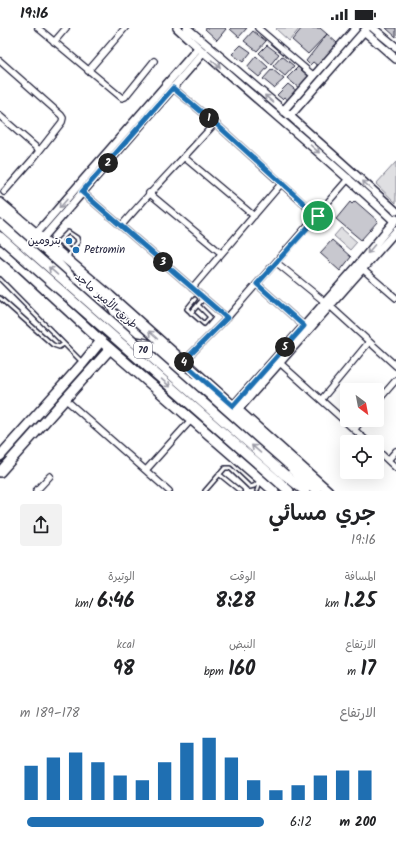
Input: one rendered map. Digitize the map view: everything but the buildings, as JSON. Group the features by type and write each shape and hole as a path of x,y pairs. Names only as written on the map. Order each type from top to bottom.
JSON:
{"main road":[{"path":"0,203 43,242 95,295 110,326"},
{"path":"0,212 68,261 110,296 328,491"},
{"name":"طريق الأمير ماجد","path":"0,224 279,485 305,491"},
{"name":"طريق الأمير ماجد","path":"0,238 279,485 290,491"},
{"path":"0,250 74,310 82,312 88,308 89,298 84,290 43,242"},
{"path":"68,261 94,288 107,310 110,326 110,346"},
{"path":"22,268 101,341 110,346 189,418 261,479 279,485"},
{"path":"0,455 101,341"},
{"path":"0,472 110,346 140,341 158,348 276,453 322,491"},
{"path":"189,418 148,377 145,368 147,361 151,359 158,359 207,392"},
{"path":"276,453 316,491"}],"street":[{"path":"38,28 122,98 125,97 154,61"},
{"path":"54,42 66,28"},
{"path":"88,70 125,28"},
{"path":"177,28 201,50 290,116 396,211"},
{"path":"187,28 249,87 395,220 360,267"},
{"path":"258,28 314,76"},
{"path":"283,111 356,28"},
{"path":"373,28 396,47"},
{"path":"290,116 366,29 396,59"},
{"path":"43,242 126,136 173,88 201,50"},
{"path":"43,242 126,136 201,50"},
{"path":"0,61 63,118 62,122 40,150 4,192"},
{"path":"173,88 215,123 318,216"},
{"path":"0,116 40,150"},
{"path":"121,226 149,194 185,158 215,123"},
{"path":"185,158 254,216"},
{"path":"183,362 227,318 277,263 349,178"},
{"path":"192,288 281,184"},
{"path":"82,192 227,318"},
{"path":"149,194 221,253"},
{"path":"235,408 280,363 327,304 360,267 396,231"},
{"path":"277,263 327,304 396,366"},
{"path":"360,267 396,298"},
{"path":"257,284 304,326"},
{"path":"235,408 304,326 327,304"},
{"path":"321,400 369,342"},
{"path":"280,363 360,435"},
{"path":"384,394 396,380"},
{"path":"65,399 169,491"},
{"path":"146,470 189,418"},
{"path":"388,460 396,451"},
{"path":"384,456 396,468"},
{"path":"36,491 50,476"}],"lane":[{"path":"43,242 59,241 68,232 77,238 78,242 70,251 68,261"},
{"path":"59,241 70,251"},
{"path":"0,279 83,363"},
{"path":"0,298 53,345 59,347 64,344"},
{"path":"191,313 204,298"},
{"path":"195,299 187,309 205,324 210,316 198,305"},
{"path":"206,491 225,468 230,468 250,487 254,486 261,479"},
{"path":"220,474 240,491"},
{"path":"258,491 261,479"}],"shaded area":[{"path":"300,28 289,41 276,29"},
{"path":"396,162 396,203 376,184"},
{"path":"341,228 357,242 350,250 334,236"}],"place":[{"name":"بترومين","path":"69,241"},
{"name":"Petromin","path":"76,250"}],"route":[{"path":"173,88 215,123 318,216 257,284 304,326 233,406 183,362 227,318 82,192 173,88"}]}
